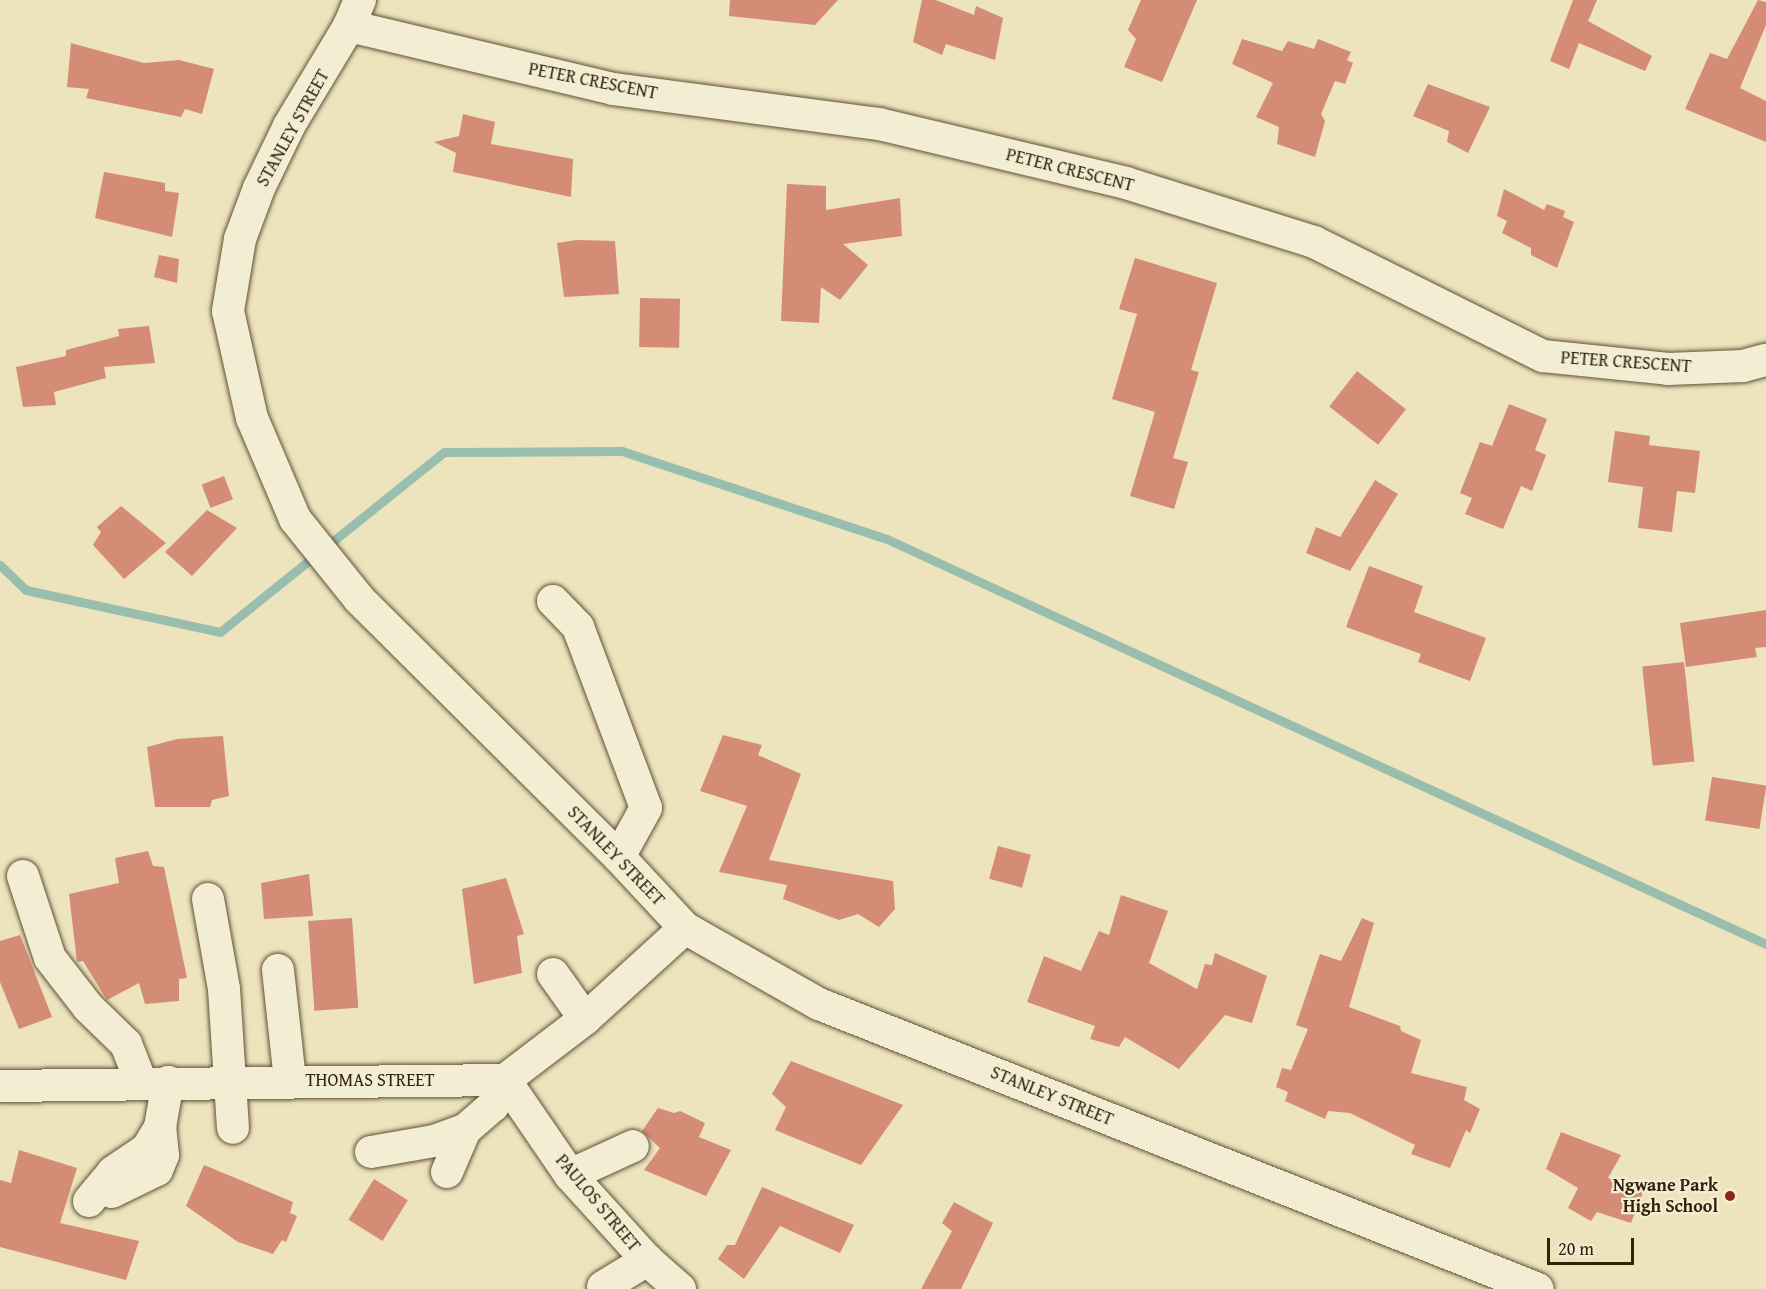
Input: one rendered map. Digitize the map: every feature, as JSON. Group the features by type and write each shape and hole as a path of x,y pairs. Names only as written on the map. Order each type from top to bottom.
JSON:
{"street":[{"name":"PETER CRESCENT","path":"355,13 613,89 879,124 1126,183 1314,242 1543,356 1668,369 1765,365"},
{"name":"STANLEY STREET","path":"355,13 290,126 259,188 240,239 228,311 252,418 295,519 359,599 619,856 685,928 819,1004 1538,1289"},
{"path":"554,601 578,627 646,808 619,856"},
{"path":"23,876 50,958 88,1007 126,1044 154,1082 160,1126"},
{"path":"208,899 224,989 233,1128"},
{"path":"371,1152 434,1141 465,1130 493,1106 505,1080 585,1019 685,928"},
{"path":"278,970 290,1080"},
{"path":"553,974 585,1019"},
{"name":"THOMAS STREET","path":"0,1086 290,1080 505,1080"},
{"name":"PAULOS STREET","path":"505,1080 570,1175 647,1260 677,1288"},
{"path":"447,1172 465,1130"},
{"path":"570,1175 633,1146"},
{"path":"603,1287 647,1260"}],"building":[{"path":"730,0 838,0 815,25 729,16"},
{"path":"922,0 936,0 974,15 976,6 1003,18 995,60 946,44 942,55 913,42"},
{"path":"1141,0 1197,0 1162,82 1124,67 1136,39 1128,30"},
{"path":"1573,0 1597,0 1588,21 1652,56 1645,71 1579,43 1569,69 1550,61"},
{"path":"1758,0 1766,2 1766,25 1740,88 1766,101 1766,142 1685,109 1710,53 1727,59"},
{"path":"1242,39 1282,51 1288,41 1314,49 1318,39 1351,52 1347,60 1353,63 1345,84 1335,81 1321,114 1325,121 1315,157 1277,144 1279,127 1256,117 1273,83 1232,64"},
{"path":"71,43 144,63 179,60 214,69 202,114 185,109 181,117 86,98 89,89 67,87"},
{"path":"1428,84 1490,107 1468,153 1447,142 1449,131 1413,116"},
{"path":"463,114 495,122 491,144 573,159 571,197 453,172 456,153 434,142 459,136"},
{"path":"104,172 165,183 165,191 179,193 172,237 95,218"},
{"path":"787,184 826,186 826,210 900,198 902,236 843,244 868,265 840,300 821,287 819,323 781,321"},
{"path":"1504,189 1544,210 1547,204 1565,211 1563,217 1574,222 1557,268 1531,255 1531,248 1502,233 1507,221 1497,216"},
{"path":"576,240 615,241 619,294 564,297 557,243"},
{"path":"159,255 179,259 177,283 154,277"},
{"path":"1135,258 1217,283 1191,370 1199,372 1173,458 1188,462 1174,509 1130,496 1155,412 1112,399 1137,314 1119,309"},
{"path":"640,298 680,299 679,348 639,347"},
{"path":"149,326 155,363 104,367 106,378 54,392 56,405 23,407 16,367 66,356 66,350 119,336 118,329"},
{"path":"1357,371 1406,409 1378,445 1329,406"},
{"path":"1509,404 1547,419 1535,450 1546,455 1532,491 1521,486 1503,529 1465,514 1472,498 1460,493 1480,442 1492,446"},
{"path":"1615,431 1650,436 1649,445 1700,451 1695,493 1677,491 1672,532 1638,528 1643,487 1608,482"},
{"path":"224,476 233,499 211,508 202,485"},
{"path":"1375,480 1398,494 1350,571 1306,553 1316,527 1340,537"},
{"path":"121,506 166,543 124,579 93,545 101,532 97,527"},
{"path":"207,510 237,528 192,576 165,552"},
{"path":"1369,566 1423,586 1414,612 1486,638 1470,681 1418,662 1421,654 1346,627"},
{"path":"1766,610 1766,647 1755,648 1757,657 1686,667 1680,623"},
{"path":"1684,662 1694,761 1653,766 1642,666"},
{"path":"723,735 762,745 758,755 801,774 769,860 893,881 895,909 879,927 858,914 839,920 783,899 787,885 719,872 747,806 700,791"},
{"path":"223,736 229,796 212,800 210,807 155,807 147,747 177,739"},
{"path":"1712,777 1766,786 1759,829 1705,820"},
{"path":"998,846 1031,855 1022,888 989,879"},
{"path":"148,851 153,866 164,867 187,978 179,979 179,1001 145,1004 139,983 107,1000 83,961 77,962 69,894 119,883 115,858"},
{"path":"309,874 313,916 264,919 261,883"},
{"path":"506,878 524,934 517,936 522,973 474,984 462,889"},
{"path":"1121,895 1168,911 1149,963 1197,989 1205,964 1212,965 1215,953 1267,976 1252,1023 1225,1015 1179,1069 1125,1037 1119,1047 1090,1039 1095,1026 1027,1002 1044,956 1081,971 1099,931 1109,935"},
{"path":"352,918 358,1008 314,1011 308,921"},
{"path":"1362,918 1374,923 1349,1007 1400,1026 1401,1031 1421,1040 1411,1073 1467,1087 1464,1100 1480,1109 1470,1133 1466,1130 1450,1168 1411,1154 1415,1145 1350,1113 1328,1111 1325,1119 1285,1101 1288,1092 1276,1087 1282,1068 1291,1070 1308,1029 1296,1025 1320,954 1341,961"},
{"path":"20,935 52,1017 19,1029 0,982 0,941"},
{"path":"791,1061 903,1105 861,1165 775,1130 786,1107 772,1094"},
{"path":"658,1108 674,1113 680,1111 705,1123 699,1137 731,1150 706,1196 644,1170 660,1148 642,1131"},
{"path":"1561,1132 1621,1155 1608,1178 1644,1190 1631,1223 1597,1212 1591,1221 1568,1208 1578,1188 1546,1169"},
{"path":"19,1150 77,1168 60,1223 139,1241 126,1280 0,1247 0,1180 11,1183"},
{"path":"204,1165 293,1202 290,1213 297,1216 286,1242 282,1240 273,1254 238,1242 186,1206"},
{"path":"374,1179 408,1200 382,1241 349,1220"},
{"path":"762,1187 854,1225 840,1253 780,1226 744,1279 718,1259 727,1245 735,1245"},
{"path":"954,1202 993,1223 961,1289 921,1289 952,1231 942,1223"}],"waterway":[{"path":"0,565 26,590 220,632 444,452 622,451 887,539 1766,944"}],"place":[{"name":"Ngwane Park High School","path":"1730,1196"}]}
